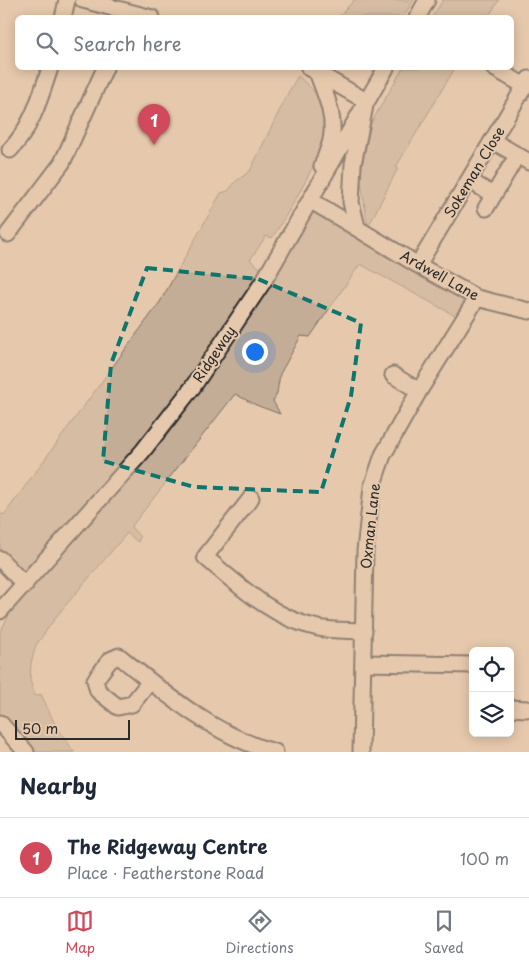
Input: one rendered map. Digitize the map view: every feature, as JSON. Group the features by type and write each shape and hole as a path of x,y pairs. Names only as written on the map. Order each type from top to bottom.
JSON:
{"street":[{"path":"64,15 67,0"},
{"path":"83,0 129,15"},
{"path":"418,15 427,0"},
{"path":"10,150 22,137 38,102 49,70"},
{"path":"8,234 62,163 105,70"},
{"path":"313,70 366,101 353,164 351,202 357,227"},
{"path":"310,200 331,138 332,125 329,103 313,70"},
{"name":"Ridgeway","path":"4,607 142,452 192,388 263,282 385,70"},
{"path":"498,70 527,83"},
{"name":"Sokeman Close","path":"418,265 527,83"},
{"path":"493,141 529,162"},
{"path":"469,180 490,201 512,164"},
{"name":"Ardwell Lane","path":"310,200 477,298 528,313"},
{"name":"Oxman Lane","path":"362,752 365,551 372,487 383,455 419,391 477,298"},
{"path":"393,375 419,391"},
{"path":"251,498 205,557 232,580 280,615 318,628 364,631"},
{"path":"0,560 25,585"},
{"path":"0,626 4,607"},
{"path":"364,664 469,666"},
{"path":"150,681 212,725 259,748 275,752"},
{"path":"514,708 527,708"},
{"path":"0,723 26,752"}],"highlighted area":[{"path":"147,268 258,279 361,323 351,396 321,492 194,487 103,461 111,364"}],"shaded area":[{"path":"354,0 414,0 404,15 341,15"},
{"path":"443,0 499,0 489,15 433,15"},
{"path":"402,70 454,70 396,167 398,168 368,227 360,176 371,123"},
{"path":"298,76 316,94 322,104 326,116 326,129 315,161 297,196 272,238 266,236 250,260 265,272 310,200 477,298 463,320 360,264 310,337 301,336 280,374 277,393 273,401 280,414 256,405 235,394 131,527 140,537 138,542 127,533 59,613 36,645 31,663 30,680 35,696 41,694 54,722 74,752 26,752 0,723 0,632 25,585 0,559 0,513 4,515 160,302 221,193 228,191 235,182 250,171"}],"place":[{"name":"The Ridgeway Centre","path":"154,145"}]}
